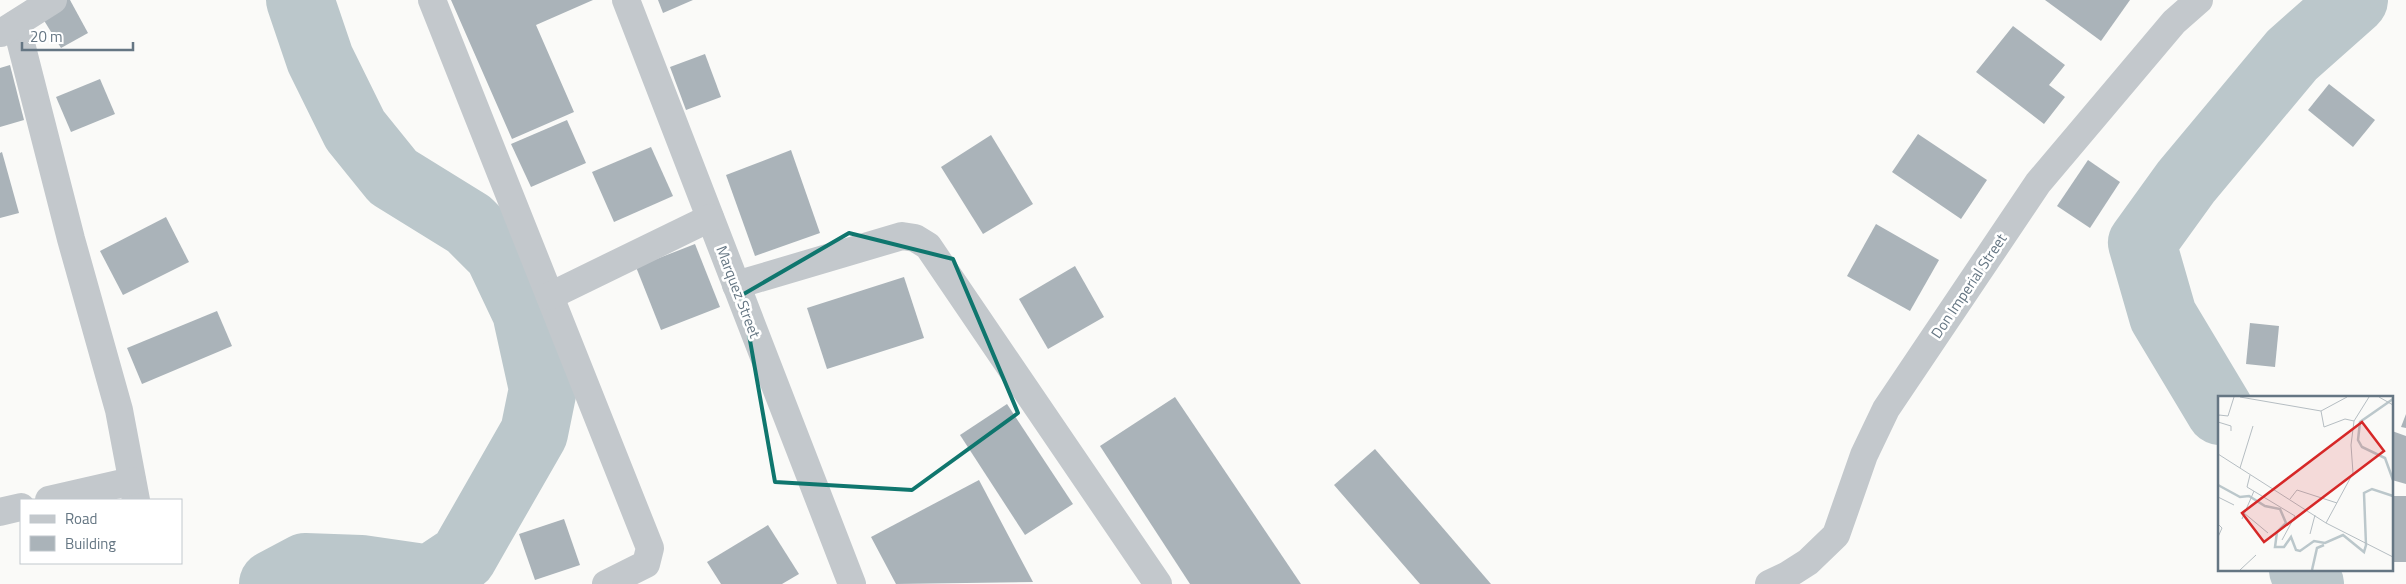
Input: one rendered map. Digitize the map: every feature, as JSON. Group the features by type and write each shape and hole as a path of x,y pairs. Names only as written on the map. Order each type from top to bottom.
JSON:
{"street":[{"path":"54,0 8,29 71,239 119,410 134,491 58,499"},
{"path":"432,0 650,548 646,564 606,584"},
{"name":"Marquez Street","path":"626,0 852,584"},
{"name":"Don Imperial Street","path":"1769,584 1808,562 1836,535 1864,455 1886,408 2038,183 2174,22 2199,0"},
{"path":"550,296 710,218"},
{"path":"736,285 902,236 915,238 928,246 1158,584"},
{"path":"0,512 20,507"}],"highlighted area":[{"path":"849,233 953,259 1018,413 912,490 775,482 742,295"}],"building":[{"path":"64,0 70,0 88,33 61,48 40,14"},
{"path":"451,0 593,0 536,25 574,112 512,139"},
{"path":"658,0 693,0 663,13"},
{"path":"2045,0 2130,0 2101,41"},
{"path":"2013,26 2065,65 2049,85 2065,97 2044,124 1976,72"},
{"path":"705,54 721,97 686,110 670,67"},
{"path":"10,65 24,120 0,127 0,68"},
{"path":"100,79 115,114 71,132 56,97"},
{"path":"2329,84 2375,120 2353,147 2308,110"},
{"path":"567,120 586,163 531,187 511,144"},
{"path":"1918,134 1987,180 1961,219 1892,172"},
{"path":"991,135 1033,204 983,234 941,167"},
{"path":"651,147 673,196 614,222 592,172"},
{"path":"791,150 820,233 755,256 726,175"},
{"path":"2,152 19,213 0,218 0,153"},
{"path":"2088,160 2120,182 2090,228 2057,206"},
{"path":"166,217 189,262 123,295 100,251"},
{"path":"1876,224 1939,260 1910,311 1847,276"},
{"path":"695,244 720,307 661,330 636,267"},
{"path":"1075,266 1104,317 1048,349 1019,299"},
{"path":"904,277 924,338 827,369 807,308"},
{"path":"217,311 232,346 142,384 127,348"},
{"path":"2250,323 2279,326 2275,367 2246,364"},
{"path":"1175,397 1301,584 1190,584 1100,446"},
{"path":"1007,404 1073,504 1025,535 960,435"},
{"path":"2406,414 2406,428 2401,427"},
{"path":"2394,432 2406,436 2406,484 2394,481"},
{"path":"1375,449 1491,584 1420,584 1334,485"},
{"path":"979,480 1033,582 896,584 871,537"},
{"path":"2394,496 2406,496 2406,562 2394,562"},
{"path":"564,519 580,565 535,580 519,534"},
{"path":"768,525 799,574 782,584 721,584 707,562"}],"waterway":[{"path":"273,584 305,567 361,569 430,579 463,557 534,433 543,389 526,312 498,253 469,224 393,177 355,130 320,59 300,0"},
{"path":"2218,408 2163,316 2142,243 2186,182 2292,55 2354,0"},
{"path":"2304,572 2310,584"}]}
